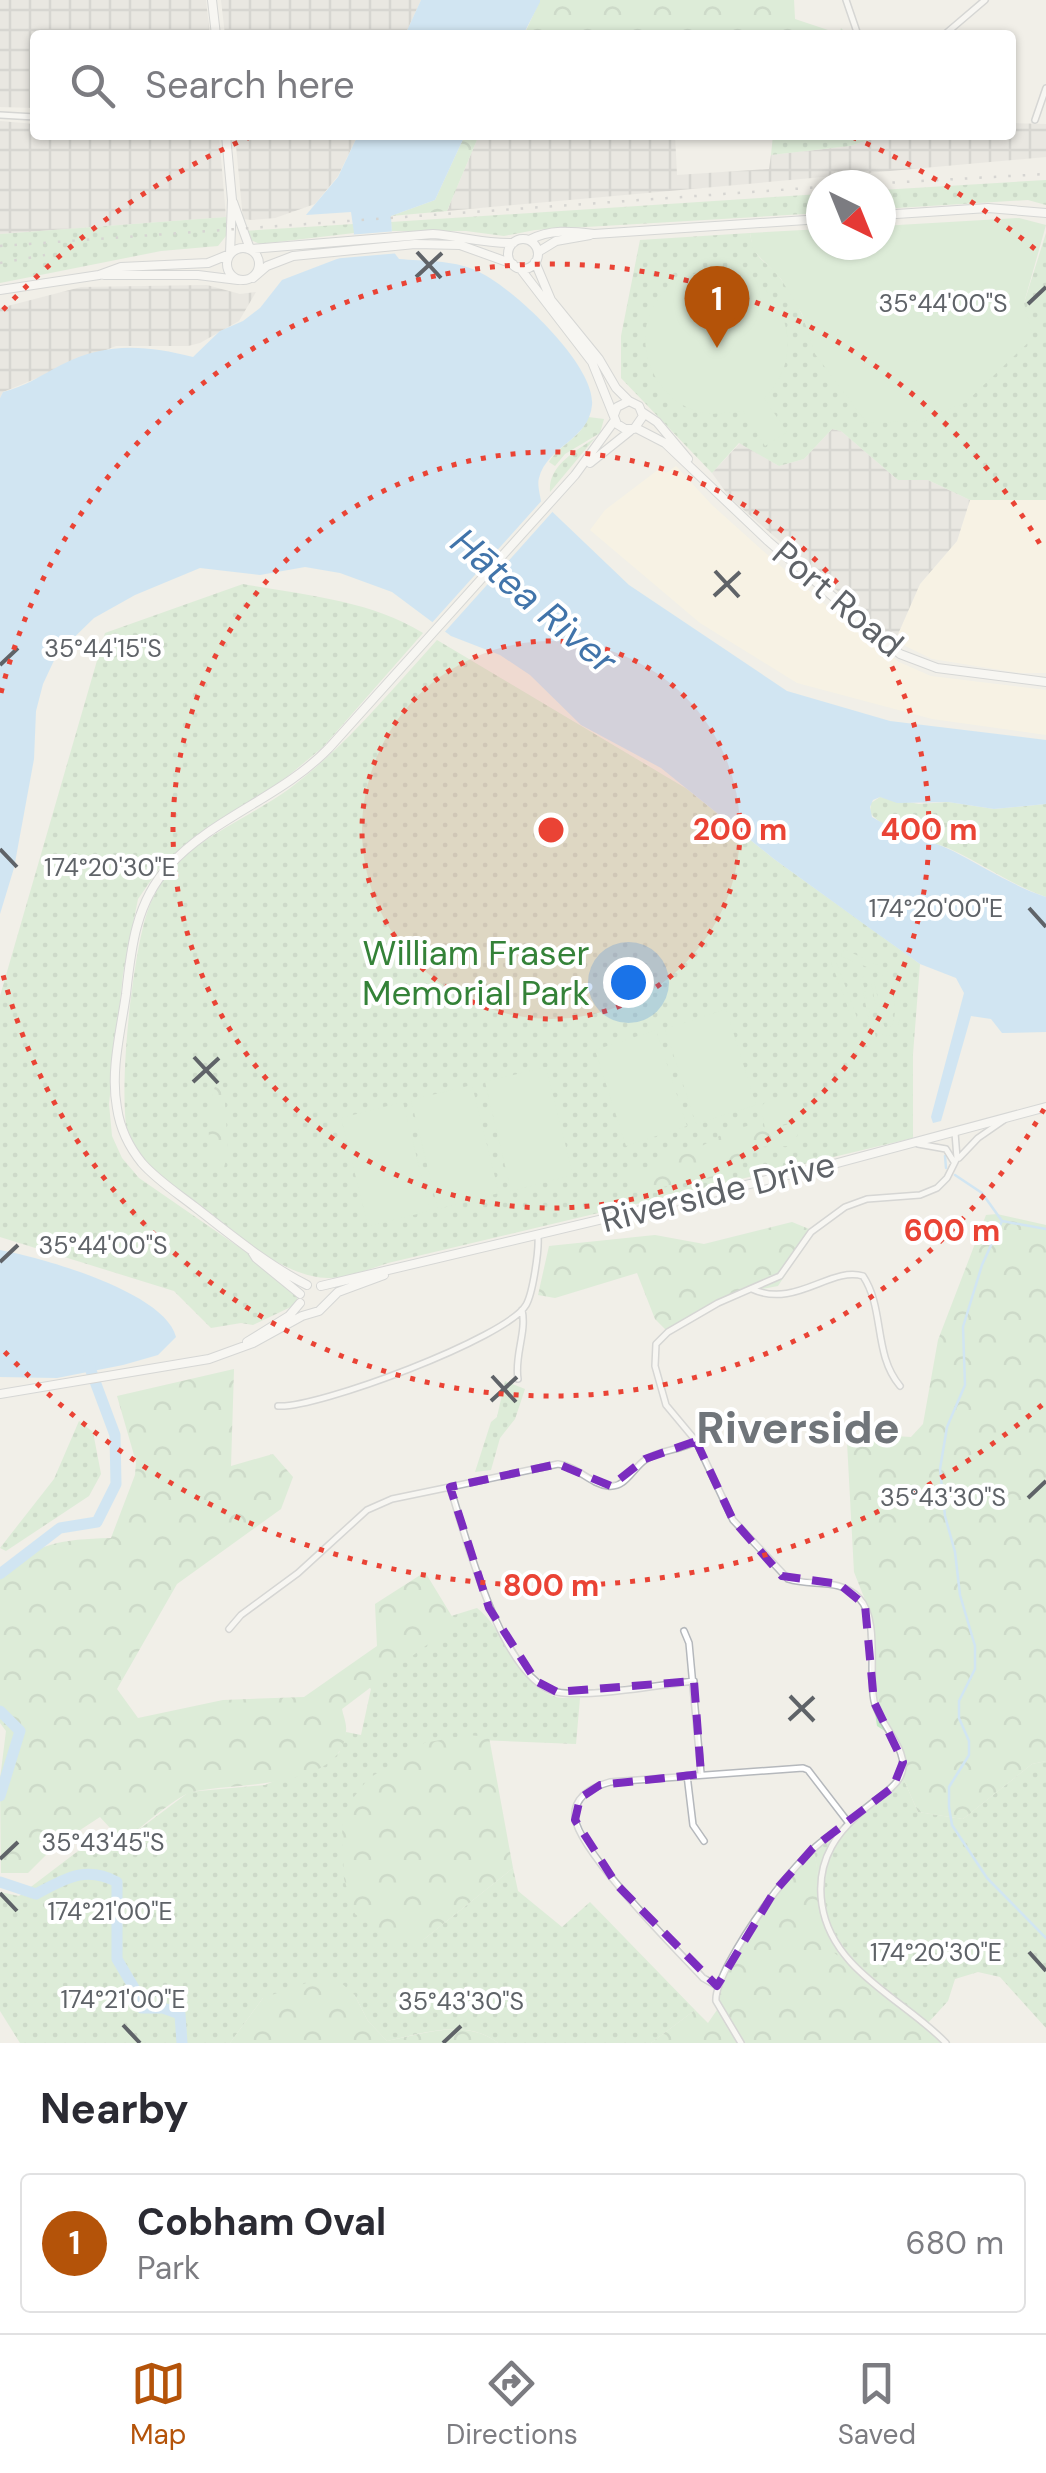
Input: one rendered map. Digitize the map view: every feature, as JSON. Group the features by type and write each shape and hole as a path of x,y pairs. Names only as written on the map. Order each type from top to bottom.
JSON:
{"main road":[{"path":"212,0 215,30"},
{"path":"226,140 232,200 228,269 238,280"},
{"path":"232,200 260,265 252,278"},
{"path":"896,213 988,208 1044,215"},
{"path":"0,290 99,275 198,275 238,280 252,278 278,260 330,246 462,236 513,243 553,232 594,234 806,220"},
{"path":"415,239 460,245 528,268 556,241 594,234"},
{"path":"530,240 551,300 599,358 616,388 642,412 634,429 575,476"},
{"path":"99,275 120,267 208,263 239,248 306,243 330,246"},
{"path":"513,243 508,254 592,362 622,428 634,429"},
{"path":"0,1394 190,1364 253,1343 324,1308 328,1300 321,1286 307,1286 251,1250 152,1173 133,1150 120,1124 115,1097 116,1065 136,925 149,894 174,860 300,775 404,666 575,476 615,418 618,407 629,402"},
{"name":"Port Road","path":"642,412 657,422 709,484"},
{"name":"Port Road","path":"634,429 665,443 768,541 900,654 937,668 1046,682"},
{"name":"Riverside Drive","path":"321,1286 916,1144 1046,1107"},
{"path":"251,1250 311,1312"},
{"name":"Riverside Drive","path":"328,1300 338,1292 388,1272"},
{"path":"244,1345 289,1316 307,1286"}],"street":[{"path":"846,0 856,30"},
{"path":"950,30 985,0"},
{"path":"1035,120 1046,88"},
{"path":"0,115 30,117"},
{"path":"946,2043 856,1967 834,1941 822,1906 825,1860 838,1832 890,1790 903,1770 901,1752 874,1702 867,1609 856,1595 839,1584 795,1582 779,1572 732,1517 696,1441 662,1397 654,1353 656,1344 668,1332 718,1303 780,1276 812,1232 845,1207 867,1200 928,1193 947,1178 968,1147 1006,1118"},
{"path":"954,1165 958,1149 955,1133"},
{"path":"916,1144 946,1150 954,1165"},
{"path":"278,1406 307,1404 458,1351 522,1310 529,1297 538,1237"},
{"path":"752,1289 767,1294 790,1294 848,1274 863,1276 873,1298 882,1350 900,1386"},
{"path":"518,1379 522,1310"},
{"path":"229,1629 366,1510 392,1498 558,1464 611,1486 624,1481 646,1459 696,1441"},
{"path":"450,1487 488,1608 525,1670 536,1681 558,1692 694,1681"},
{"path":"684,1630 690,1642 701,1774"},
{"path":"717,1986 703,1978 617,1886 576,1820 580,1798 592,1788 610,1782 803,1768 848,1822"},
{"path":"687,1775 693,1825 704,1841"},
{"path":"740,2043 716,2001 717,1986 774,1892 813,1848 838,1832"},
{"path":"813,1848 822,1851 825,1860"}],"highlighted area":[{"path":"696,1441 733,1520 782,1576 839,1584 865,1605 874,1702 903,1762 893,1787 813,1848 774,1892 717,1986 617,1885 575,1820 580,1798 600,1785 701,1774 694,1681 557,1692 536,1681 489,1608 450,1487 558,1464 611,1486 645,1459"}],"shaded area":[{"path":"0,0 206,0 209,30 30,30 30,108 0,107"},
{"path":"221,0 421,0 407,30 224,30"},
{"path":"0,121 30,124 30,140 219,140 226,217 0,234"},
{"path":"1016,123 1046,124 1046,157 896,171 806,170 806,179 447,211 477,140 675,140 677,175 769,169 771,155 850,146 869,140 1016,140"},
{"path":"235,140 356,140 338,176 315,204 275,218 243,219"},
{"path":"207,285 240,294 256,292 239,321 200,343 116,346 3,392 0,398 0,308 81,287"},
{"path":"832,429 841,431 898,480 928,480 970,500 957,541 920,584 895,641 730,498 712,473 740,443 779,466 804,459"},
{"path":"676,466 762,550 850,626 899,662 931,676 1046,690 1046,735 932,719 797,683 700,623 590,530 605,510 659,469 666,473"},
{"path":"970,500 1046,500 1046,673 1020,673 932,659 895,641 920,584 957,541"}],"green space":[{"path":"540,0 794,0 795,19 828,30 526,30"},
{"path":"463,140 477,140 447,211 391,216 435,200"},
{"path":"772,140 869,140 850,146 771,155"},
{"path":"1046,180 1046,205 1028,200 896,208 896,189"},
{"path":"806,195 806,214 535,230 504,236 466,231 392,231 391,222"},
{"path":"226,217 226,236 218,246 161,251 0,283 0,234"},
{"path":"1019,218 1046,225 1024,303 1033,338 965,403 915,421 867,423 815,354 802,314 781,279 753,250 750,233 806,230 806,260 896,260 896,225"},
{"path":"354,224 354,233 260,244 248,239 243,231"},
{"path":"750,233 757,255 780,278 795,301 812,343 1024,303 1046,233 1046,500 970,500 928,480 898,480 841,431 832,429 804,459 779,466 739,443 712,473 621,378 621,336 640,240"},
{"path":"715,268 753,280 767,291 784,320 787,353 783,370 764,398 787,432 765,446 743,411 709,414 685,406 669,395 649,362 645,343 653,306 677,282"},
{"path":"588,417 604,419 600,433 565,454 555,466 549,462 581,430"},
{"path":"595,438 550,492 558,466"},
{"path":"243,584 359,606 423,633 323,747 288,776 165,860 138,899 123,974 109,1104 112,1136 122,1158 139,1178 249,1254 297,1296 297,1304 253,1325 211,1328 174,1291 0,1237 0,996 105,633"},
{"name":"William Fraser Memorial Park","path":"437,640 687,789 774,859 920,964 913,1054 913,1138 330,1278 296,1271 261,1253 164,1185 140,1163 128,1137 125,1108 127,1035 136,960 157,889 170,870 195,848 289,789 329,755"},
{"path":"880,797 994,809 1046,804 1046,897 948,848 886,826 870,813 871,803"},
{"path":"844,949 885,969 900,995 898,1029 888,1037 881,1033 871,982 863,983 876,1038 867,1046 860,1040 831,962 836,961 866,1042 872,1035 860,978 866,976 874,981 884,1026 889,1030 894,1017 894,995 879,973 841,956"},
{"path":"726,1009 756,1105 696,1124 665,1029"},
{"path":"656,1030 687,1126 626,1146 595,1050"},
{"path":"546,1067 573,1175 511,1191 485,1082"},
{"path":"216,1084 224,1088 228,1151 224,1168 213,1168 210,1146 209,1115"},
{"path":"472,1085 499,1193 438,1209 411,1100"},
{"path":"767,1100 802,1100 806,1119 765,1129 761,1107"},
{"path":"403,1102 430,1211 368,1226 341,1118"},
{"path":"797,1122 801,1128 792,1146 757,1147 728,1175 636,1192 628,1180 633,1171 651,1166 675,1150 688,1154 728,1131 751,1125 766,1130"},
{"path":"986,1215 1046,1225 1046,1761 1032,1764 963,1819 918,1812 903,1778 897,1739 877,1726 870,1680 871,1615 854,1572 847,1442 862,1434 911,1437 923,1424 938,1340"},
{"path":"792,1222 814,1231 778,1286 751,1291 666,1330 655,1319 637,1273 555,1298 538,1295 549,1246 655,1235 704,1244"},
{"path":"234,1369 231,1466 273,1454 293,1477 281,1509 177,1584 117,1689 138,1718 223,1700 304,1697 377,1646 375,1604 425,1572 456,1623 342,1709 346,1731 340,1750 326,1764 282,1780 192,1792 117,1846 111,1829 100,1817 54,1847 28,1873 1,1873 0,1779 6,1731 0,1723 0,1576 39,1549 78,1540 111,1538 135,1475 136,1462 117,1396"},
{"path":"505,1381 525,1389 515,1419 500,1438 491,1470 475,1472 491,1422 497,1417"},
{"path":"79,1421 93,1432 101,1474 89,1496 6,1551 0,1548 54,1479"},
{"path":"477,1608 497,1630 531,1682 556,1697 580,1698 576,1744 479,1740 423,1940 513,1868 518,1891 562,1927 590,1902 695,2010 651,2043 498,2043 486,2035 458,2029 387,2041 368,2021 354,1994 263,1998 230,2043 20,2043 0,2011 0,1892 19,1896 82,1848 117,1846 189,1792 265,1785 339,1753 346,1732 361,1735 371,1689 351,1669 448,1617"},
{"path":"468,1735 489,1737 513,1868 423,1940 388,1939 355,1914 344,1879 342,1826 350,1802 368,1779 424,1743"},
{"path":"1046,1761 1046,2028 1000,1977 978,1972 955,1979 948,2001 927,2024 828,1949 814,1848 903,1778 918,1812 963,1819 1032,1764"},
{"path":"814,1848 829,1949 927,2024 943,2043 651,2043 695,2010 708,2023 719,2007 716,1988 722,1978 773,1895"},
{"path":"315,1980 340,1982 354,1994 368,2021 387,2041 458,2030 486,2035 498,2043 230,2043 263,1998"}],"water":[{"path":"421,0 540,0 526,30 407,30"},
{"name":"Hātea River","path":"356,140 463,140 435,200 391,216 393,251 399,259 457,264 491,278 529,309 566,349 590,388 592,405 584,427 543,467 538,480 541,501 629,585 787,691 890,721 1046,740 1046,804 994,809 948,802 897,803 880,797 870,807 872,817 882,823 943,846 1046,897 1046,1032 1002,1033 991,1019 971,1016 941,1121 933,1123 931,1117 964,993 956,978 920,964 868,927 774,859 661,768 581,725 530,675 500,655 451,636 392,592 340,573 305,567 260,575 200,568 135,595 94,618 57,654 36,711 34,759 14,868 0,914 0,398 3,392 94,352 142,348 193,357 220,331 260,308 282,280 350,254 354,233 351,212 306,215 338,177"},
{"path":"0,1250 72,1269 127,1292 167,1321 176,1337 158,1355 123,1365 57,1378 0,1377"}],"pier":[{"path":"397,231 400,253 331,259 346,251 348,235"},
{"path":"545,497 555,509 442,635 429,626"}],"waterway":[{"path":"945,1156 946,1168"},
{"path":"955,1175 982,1193 1002,1221 1046,1229"},
{"path":"1002,1221 982,1265 963,1327 965,1385 947,1427 940,1469 960,1595 975,1646 975,1669 959,1701 959,1718 969,1741 969,1755 949,1787 949,1807 952,1825 987,1878 1046,1938"},
{"path":"0,1574 60,1528 97,1522 116,1484 115,1435 87,1360"},
{"path":"0,1711 20,1731 0,1796"},
{"path":"0,1882 36,1894 85,1874 117,1882 117,1959 142,2008 163,2008 180,2014 182,2043"}],"railway":[{"path":"896,182 1046,174"},
{"path":"0,246 806,188"},
{"path":"0,263 45,255"}],"place":[{"name":"Cobham Oval","path":"717,348"}],"district":[{"name":"Riverside","path":"798,1427"}]}
